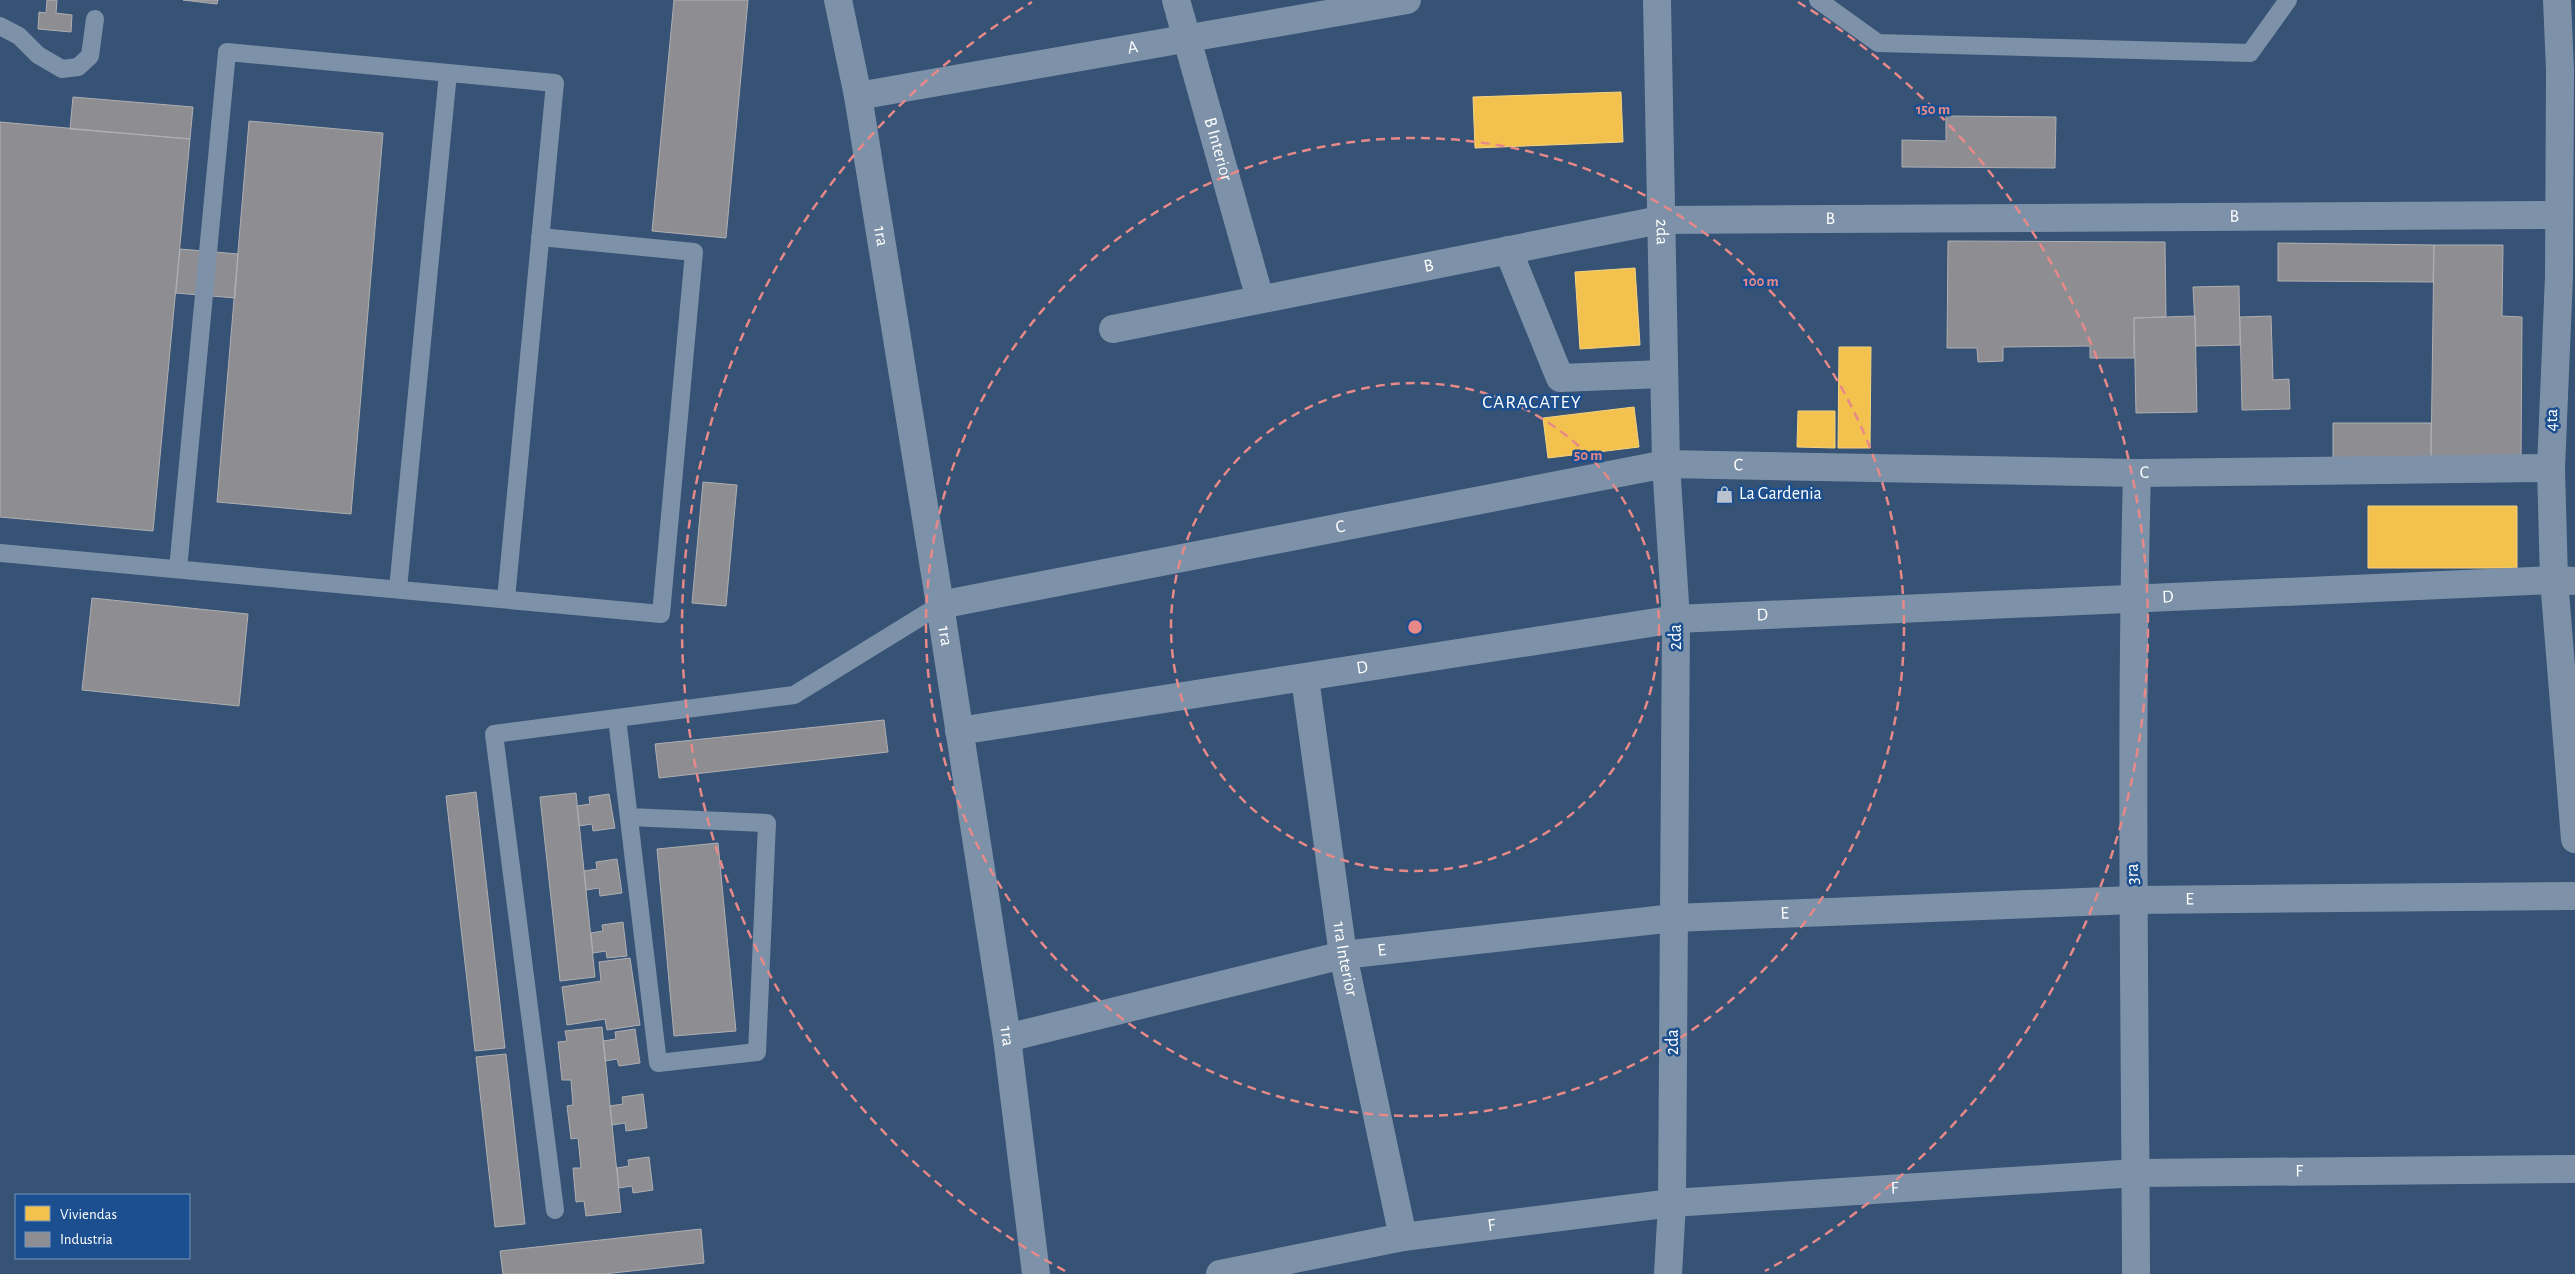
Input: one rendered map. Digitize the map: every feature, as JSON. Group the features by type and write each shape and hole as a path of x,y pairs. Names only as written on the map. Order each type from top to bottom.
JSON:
{"street":[{"name":"1ra","path":"838,0 858,96 940,605 1007,1038 1036,1274"},
{"name":"B Interior","path":"1176,0 1260,299"},
{"name":"A","path":"858,96 1407,0"},
{"name":"2da","path":"1656,0 1663,374 1666,464 1676,619 1672,1203 1668,1274"},
{"name":"4ta","path":"2557,0 2567,66 2558,215 2567,280 2564,352 2551,468 2565,532 2565,581 2575,838"},
{"name":"B","path":"1113,329 1660,220 2558,215"},
{"path":"1508,250 1560,378 1663,374"},
{"name":"C","path":"940,605 1666,464 2137,473 2551,468"},
{"name":"3ra","path":"2136,1274 2133,900 2134,599 2137,473"},
{"name":"D","path":"959,731 1676,619 2565,581"},
{"name":"1ra Interior","path":"1305,678 1343,955 1403,1237"},
{"name":"E","path":"1007,1038 1343,955 1674,918 2133,900 2575,896"},
{"name":"F","path":"1220,1274 1403,1237 1672,1203 2136,1173 2575,1169"}],"lane":[{"path":"1818,0 1878,43 2250,53 2288,0"},
{"path":"0,26 19,36 38,55 62,69 78,67 90,56 95,19"},
{"path":"178,569 227,52 555,83 506,599"},
{"path":"398,589 448,73"},
{"path":"0,553 661,614 694,252 540,237"},
{"path":"555,1210 494,734 794,695 940,605"},
{"path":"617,718 658,1063 757,1052 767,823 629,817"}],"building: Viviendas":[{"path":"1621,92 1623,142 1475,148 1473,97"},
{"path":"1635,268 1640,345 1580,349 1575,272"},
{"path":"1839,347 1871,347 1870,448 1838,448"},
{"path":"1634,407 1639,447 1548,458 1543,418"},
{"path":"1798,411 1835,411 1835,448 1797,447"},
{"path":"2368,506 2517,506 2517,568 2368,568"}],"building: Industria":[{"path":"47,0 57,0 56,13 72,15 71,32 38,29 39,12 46,13"},
{"path":"183,0 218,0 217,4"},
{"path":"674,0 748,0 726,238 652,231"},
{"path":"73,97 193,107 190,139 70,129"},
{"path":"1946,116 2056,117 2055,168 1902,167 1902,140 1946,141"},
{"path":"249,121 383,133 351,514 217,502"},
{"path":"0,122 190,139 153,531 0,517"},
{"path":"1948,241 2165,242 2166,317 2134,318 2134,358 2090,358 2090,346 2003,347 2003,361 1978,362 1977,348 1947,348"},
{"path":"2278,243 2434,245 2433,282 2278,281"},
{"path":"2434,245 2503,245 2502,316 2522,317 2521,459 2431,458"},
{"path":"180,249 238,254 235,298 176,293"},
{"path":"2239,286 2240,345 2196,346 2193,287"},
{"path":"2195,316 2197,412 2136,413 2134,318"},
{"path":"2271,316 2273,380 2289,379 2290,409 2242,410 2240,317"},
{"path":"2333,423 2431,423 2431,458 2333,458"},
{"path":"703,482 737,485 726,606 692,603"},
{"path":"92,598 248,614 239,706 82,690"},
{"path":"884,720 888,752 659,778 655,744"},
{"path":"476,792 505,1048 475,1051 446,796"},
{"path":"576,793 595,977 560,981 540,797"},
{"path":"609,794 615,828 593,831 592,824 579,826 577,806 590,804 589,797"},
{"path":"718,843 736,1031 674,1036 657,849"},
{"path":"617,859 622,893 600,896 599,888 586,890 584,871 597,869 596,862"},
{"path":"623,922 627,956 607,958 606,951 593,953 591,933 603,931 602,925"},
{"path":"630,958 640,1025 607,1030 605,1019 567,1025 562,987 601,981 599,962"},
{"path":"602,1027 621,1212 586,1216 584,1201 576,1202 573,1168 581,1168 578,1138 571,1139 567,1106 573,1105 571,1080 562,1080 558,1042 567,1041 565,1031"},
{"path":"635,1029 640,1063 619,1066 617,1059 605,1061 603,1041 616,1039 615,1032"},
{"path":"506,1054 525,1224 495,1227 476,1057"},
{"path":"643,1094 647,1128 626,1131 625,1123 612,1125 610,1106 623,1104 622,1097"},
{"path":"649,1157 653,1190 633,1193 632,1186 619,1188 617,1168 629,1166 628,1160"},
{"path":"701,1229 704,1263 604,1274 503,1274 500,1251"}],"place":[{"name":"La Gardenia","path":"1725,494"}],"district":[{"name":"CARACATEY","path":"1532,402"}]}
